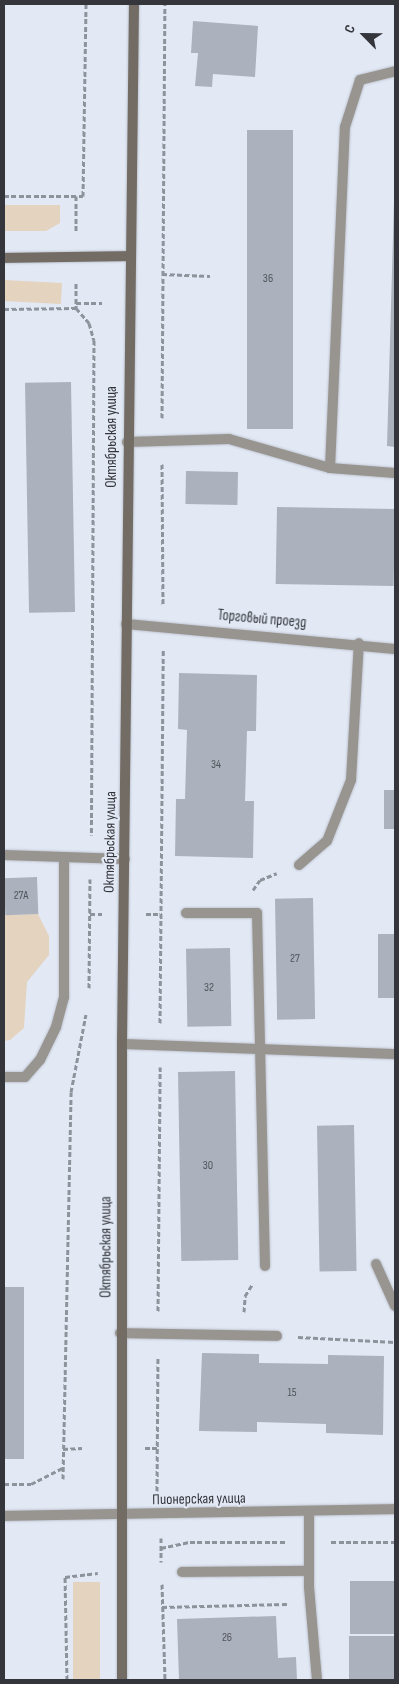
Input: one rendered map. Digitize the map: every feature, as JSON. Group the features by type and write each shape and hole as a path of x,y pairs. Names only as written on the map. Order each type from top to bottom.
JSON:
{"main road":[{"name":"Октябрьская улица","path":"122,1680 120,1333 122,1044 129,256 134,4"},
{"path":"4,258 129,256"}],"street":[{"path":"330,468 345,126 360,80 395,71"},
{"path":"127,442 229,439 330,468 395,473"},
{"name":"Торговый проезд","path":"126,624 163,625 359,643 395,649"},
{"path":"299,865 327,841 351,780 359,643"},
{"path":"4,855 64,858 125,858"},
{"path":"4,1077 25,1077 40,1060 56,1027 64,997 64,858"},
{"path":"186,913 257,913 265,1266"},
{"path":"122,1044 395,1054"},
{"path":"376,1264 395,1306"},
{"path":"120,1333 277,1336"},
{"name":"Пионерская улица","path":"4,1516 120,1516 395,1509"},
{"path":"309,1511 310,1604 317,1680"},
{"path":"182,1572 309,1571"}],"path":[{"path":"4,196 83,196 86,4"},
{"path":"157,1495 163,625 162,274 164,4"},
{"path":"76,196 76,232"},
{"path":"162,274 210,276"},
{"path":"76,303 102,303"},
{"path":"4,309 76,308"},
{"path":"237,914 260,880 299,865"},
{"path":"143,914 161,914"},
{"path":"244,1335 245,1296 265,1266"},
{"path":"277,1336 395,1342"},
{"path":"63,1448 82,1448"},
{"path":"139,1448 157,1448"},
{"path":"4,1484 31,1484 62,1468"},
{"path":"161,1538 162,1565"},
{"path":"161,1548 190,1542 395,1542"},
{"path":"68,1680 65,1577 98,1573"},
{"path":"162,1573 165,1680"},
{"path":"162,1607 310,1604"}],"shaded area":[{"path":"4,205 60,205 60,223 46,231 4,231"},
{"path":"4,280 62,283 61,304 4,301"},
{"path":"38,914 49,936 49,955 27,982 24,1028 10,1040 4,1041 4,915"},
{"path":"73,1582 100,1582 100,1680 73,1680"}],"building":[{"path":"193,21 258,26 255,77 213,74 212,87 195,86 198,53 191,53"},
{"path":"247,130 293,130 293,429 247,429"},
{"path":"395,201 395,447 387,446"},
{"path":"71,382 75,612 29,613 25,383"},
{"path":"186,471 238,472 237,505 185,504"},
{"path":"277,507 395,509 394,586 276,584"},
{"path":"179,673 257,675 256,731 247,731 245,801 254,801 253,858 175,856 176,799 185,799 187,730 178,729"},
{"path":"384,790 395,790 395,829 384,829"},
{"path":"37,877 38,914 5,915 4,878"},
{"path":"313,898 315,1019 277,1020 275,899"},
{"path":"378,934 395,934 395,998 378,998"},
{"path":"230,948 231,1026 187,1027 186,949"},
{"path":"235,1071 238,1260 181,1261 178,1072"},
{"path":"354,1125 357,1271 320,1272 317,1126"},
{"path":"4,1287 24,1287 24,1459 4,1459"},
{"path":"202,1353 259,1354 259,1363 328,1364 328,1355 384,1356 383,1435 326,1433 326,1424 257,1422 257,1432 199,1431"},
{"path":"350,1581 395,1581 395,1634 350,1634"},
{"path":"276,1616 278,1658 296,1657 297,1680 179,1680 177,1619"},
{"path":"349,1636 395,1636 395,1680 349,1680"}]}
